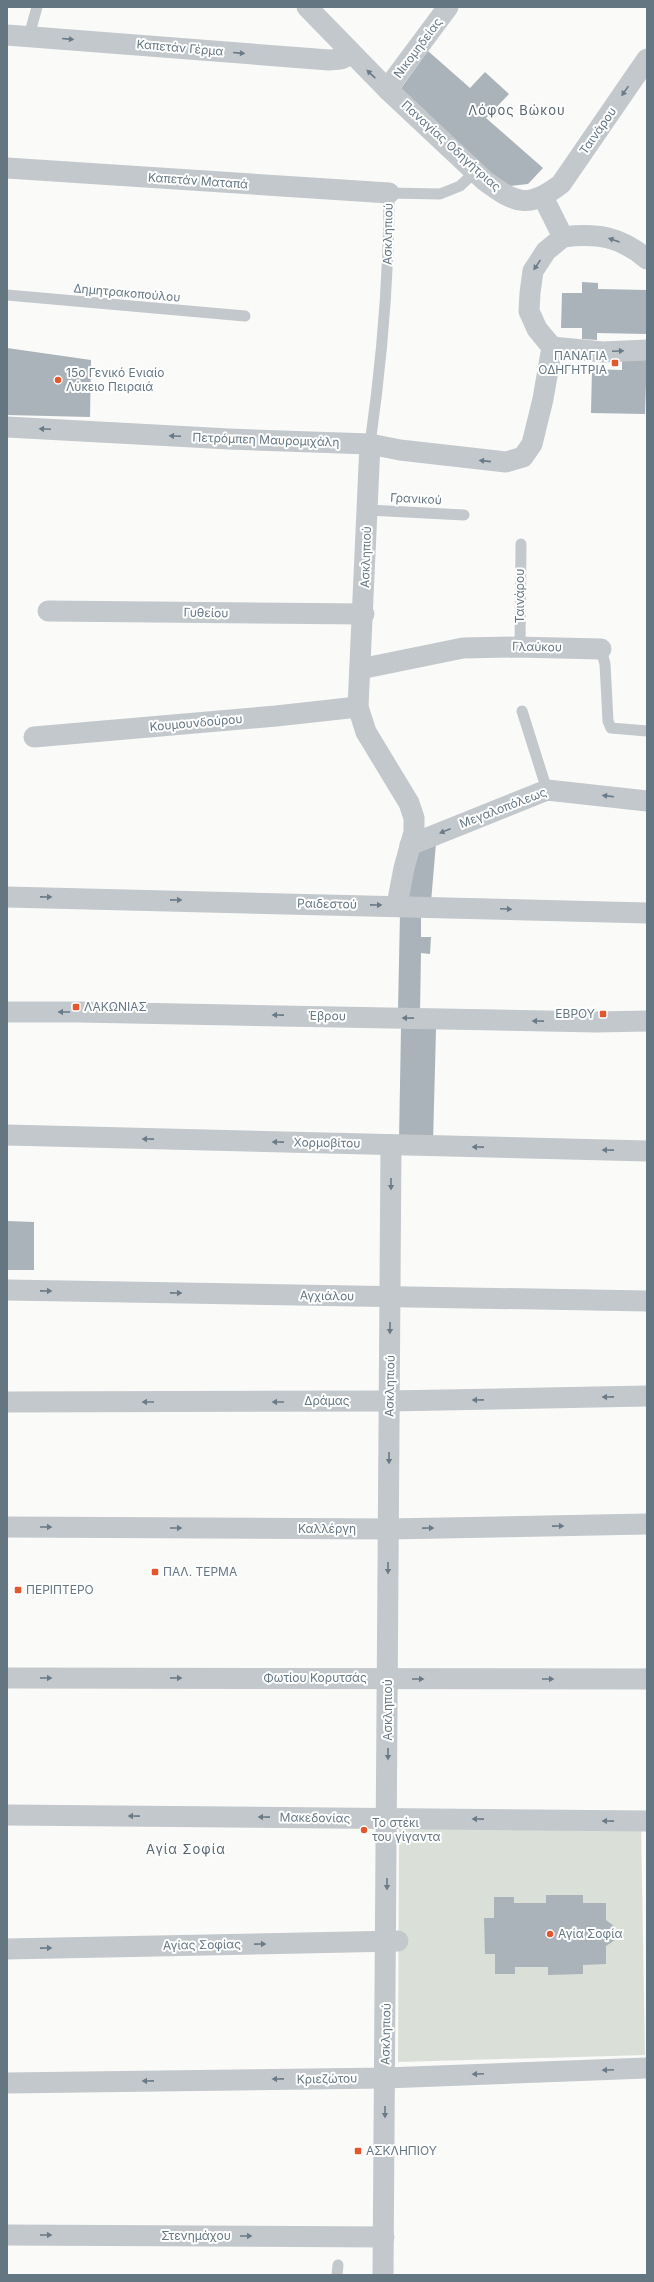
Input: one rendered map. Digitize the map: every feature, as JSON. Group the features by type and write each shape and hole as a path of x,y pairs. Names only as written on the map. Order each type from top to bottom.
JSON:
{"street":[{"name":"Παναγίας Οδηγήτριας","path":"307,7 387,89 500,192 517,200 530,202 543,197"},
{"name":"Νικομηδείας","path":"387,89 448,7"},
{"name":"Καπετάν Γέρμα","path":"7,35 329,60 341,59 352,54"},
{"name":"Ταινάρου","path":"543,197 561,184 647,59"},
{"name":"Καπετάν Ματαπά","path":"7,168 389,193"},
{"path":"543,197 563,237"},
{"path":"647,259 635,249 614,240 590,234 563,237 546,251 533,271 529,311 536,329 552,347 596,352 647,350"},
{"name":"Πετρόμπεη Μαυρομιχάλη","path":"7,427 228,439 370,444 400,450 506,462 523,457 532,444 552,347"},
{"name":"Ασκληπιού","path":"370,444 364,614 358,707 366,732 409,803 414,818 414,832 397,905"},
{"name":"Γυθείου","path":"48,611 364,614"},
{"name":"Γλαύκου","path":"360,669 463,648 520,647 601,649"},
{"name":"Κουμουνδούρου","path":"34,737 283,716 358,707"},
{"name":"Μεγαλοπόλεως","path":"410,845 547,790 647,801"},
{"name":"Ραιδεστού","path":"7,897 397,905 647,913"},
{"name":"Έβρου","path":"7,1012 150,1013 597,1022 647,1021"},
{"name":"Χορμοβίτου","path":"7,1135 647,1151"},
{"name":"Ασκληπιού","path":"384,2275 385,2078 392,1941 388,1818 387,1679 392,1145"},
{"name":"Αγχιάλου","path":"7,1290 647,1301"},
{"name":"Δράμας","path":"7,1402 389,1401 647,1396"},
{"name":"Καλλέργη","path":"7,1527 389,1529 647,1524"},
{"name":"Φωτίου Κορυτσάς","path":"7,1678 647,1679"},
{"name":"Μακεδονίας","path":"7,1815 647,1821"},
{"name":"Αγίας Σοφίας","path":"7,1949 392,1941"},
{"name":"Κριεζώτου","path":"7,2083 385,2078 647,2068"},
{"name":"Στενημάχου","path":"7,2235 384,2237"}],"lane":[{"path":"29,36 37,7"},
{"path":"389,193 440,194 460,186 476,171"},
{"name":"Ασκληπιού","path":"370,444 380,374 386,308 389,193"},
{"name":"Δημητρακοπούλου","path":"7,295 245,316"},
{"name":"Γρανικού","path":"368,510 464,515"},
{"name":"Ταινάρου","path":"520,647 521,544"},
{"name":"Γλαύκου","path":"601,649 605,664 608,721 611,728 647,731"},
{"path":"522,711 547,790"}],"shaded area":[{"path":"399,1824 641,1826 645,2055 398,2062"}],"building":[{"path":"428,51 470,88 485,72 509,94 486,118 543,168 528,184 502,187 399,91"},
{"path":"582,282 598,283 598,289 647,290 647,334 597,333 597,340 582,339 582,328 561,328 562,293 582,293"},
{"name":"15ο Γενικό Ενιαίο Λύκειο Πειραιά","path":"7,348 91,360 90,417 8,415"},
{"path":"622,353 647,353 645,414 591,413 592,369 622,370"},
{"path":"436,843 431,902 404,901 412,854"},
{"path":"400,913 421,913 421,937 431,937 430,954 421,953 420,1012 398,1011"},
{"path":"401,1028 436,1029 433,1142 399,1141"},
{"path":"7,1221 34,1222 34,1270 7,1270"},
{"name":"Αγία Σοφία","path":"546,1895 583,1895 583,1903 606,1903 606,1920 615,1927 615,1940 606,1946 606,1964 583,1965 583,1974 548,1975 548,1967 515,1967 515,1974 495,1974 495,1954 485,1954 484,1918 494,1918 494,1897 514,1897 514,1903 546,1903"}],"place":[{"name":"ΠΑΝΑΓΙΑ ΟΔΗΓΗΤΡΙΑ","path":"615,363"},
{"name":"15ο Γενικό Ενιαίο Λύκειο Πειραιά","path":"58,380"},
{"name":"ΛΑΚΩΝΙΑΣ","path":"76,1007"},
{"name":"ΕΒΡΟΥ","path":"603,1014"},
{"name":"ΠΑΛ. ΤΕΡΜΑ","path":"155,1572"},
{"name":"ΠΕΡΙΠΤΕΡΟ","path":"18,1590"},
{"name":"Το στέκι του γίγαντα","path":"364,1830"},
{"name":"Αγία Σοφία","path":"550,1934"},
{"name":"ΑΣΚΛΗΠΙΟΥ","path":"358,2151"}],"district":[{"name":"Λόφος Βώκου","path":"517,110"},
{"name":"Αγία Σοφία","path":"186,1849"}]}
